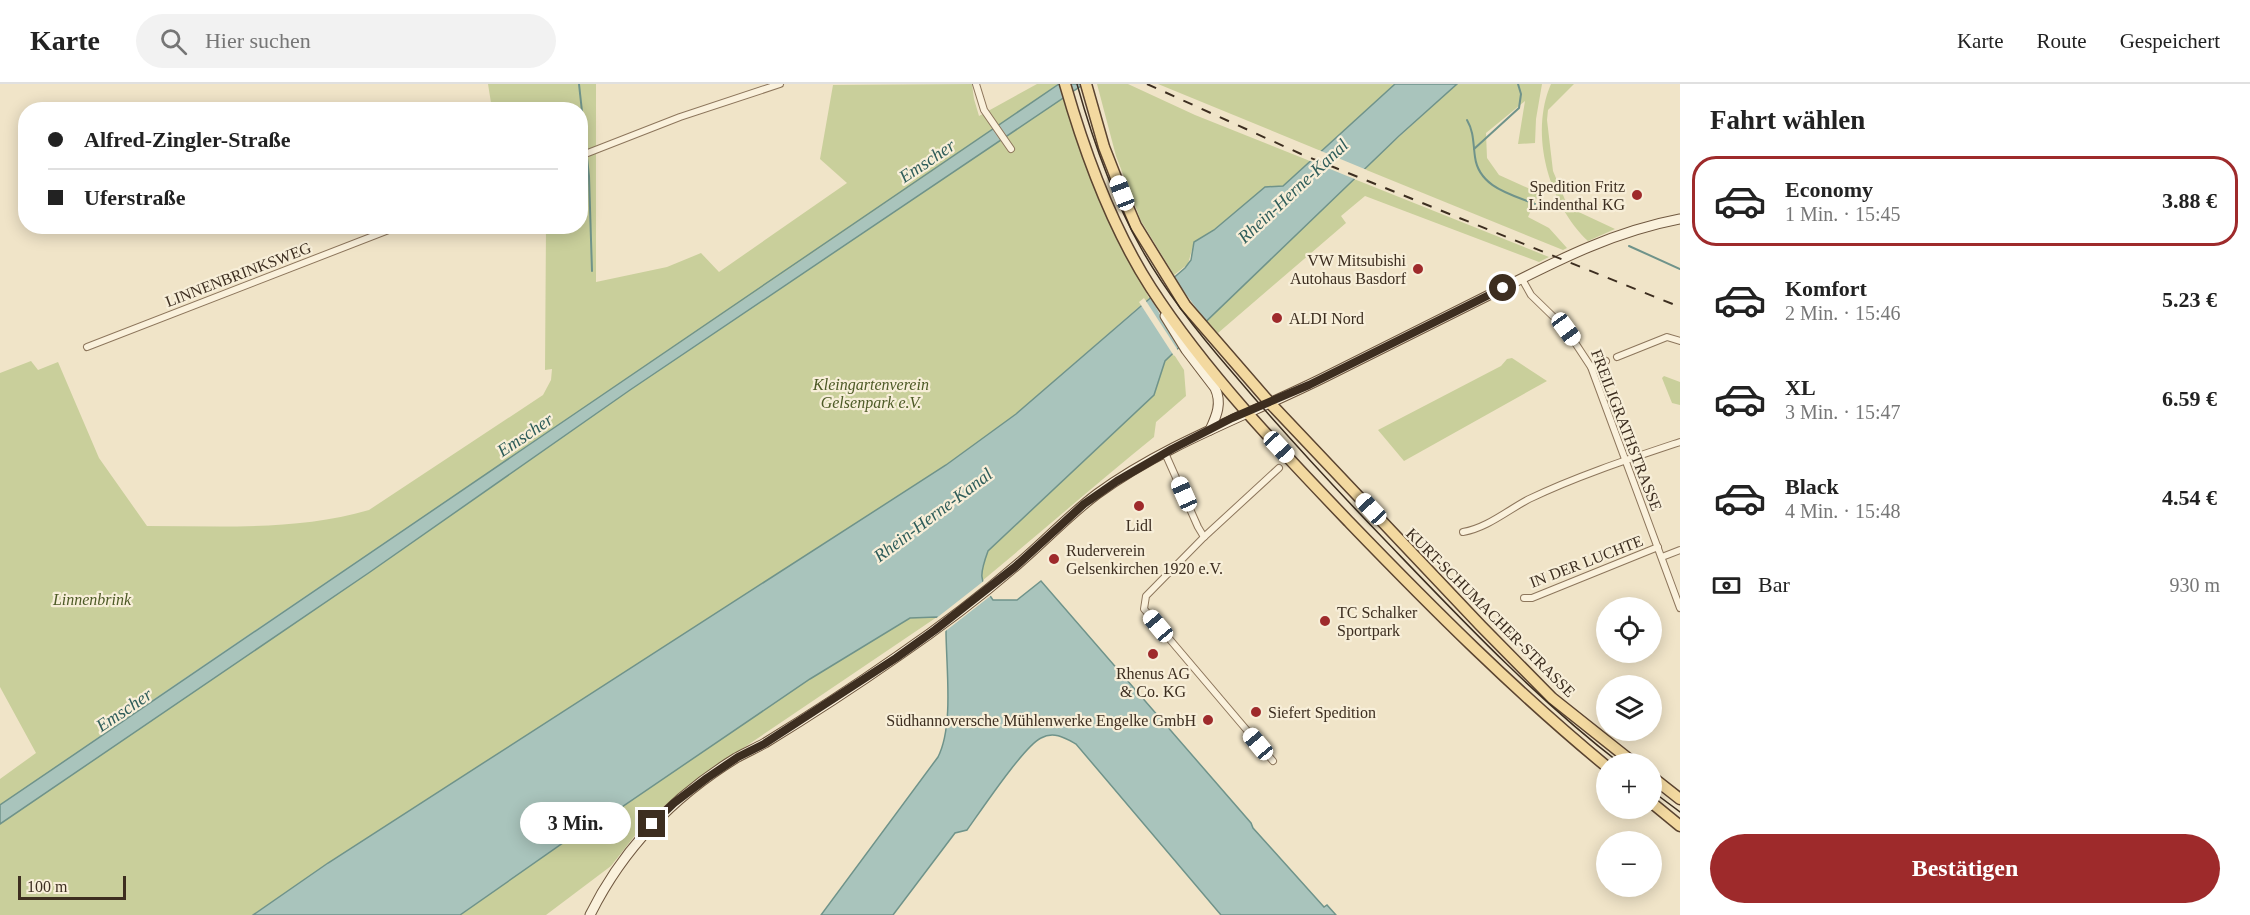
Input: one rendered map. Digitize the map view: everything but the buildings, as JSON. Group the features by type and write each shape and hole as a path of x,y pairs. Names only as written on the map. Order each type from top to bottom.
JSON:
{"main road":[{"path":"1065,84 1078,130 1113,216 1152,289 1219,397 1216,417 1210,430"},
{"name":"KURT-SCHUMACHER-STRASSE","path":"1086,84 1104,147 1133,218 1166,277 1185,305 1270,403 1430,573 1552,698 1621,753"},
{"path":"590,915 608,882 629,851 674,803 730,762 769,740 935,630 991,586 1097,494 1165,453 1247,411 1270,403 1611,237 1680,219"},
{"path":"1190,348 1299,470 1449,624 1548,718 1596,758"},
{"path":"1662,785 1680,799"},
{"path":"1662,811 1680,826"}],"street":[{"path":"588,154 680,117 780,84"},
{"path":"976,84 980,101 1011,149"},
{"name":"LINNENBRINKSWEG","path":"87,347 378,234"},
{"name":"FREILIGRATHSTRASSE","path":"1522,279 1531,295 1566,329 1591,367 1680,608"},
{"path":"1617,357 1667,337 1680,341"},
{"path":"1591,367 1606,361"},
{"path":"1463,532 1475,530 1561,485 1680,442"},
{"path":"1165,453 1204,537"},
{"path":"1273,761 1144,609 1146,596 1204,537 1279,468"},
{"name":"IN DER LUCHTE","path":"1524,598 1532,598 1658,547"},
{"path":"1662,557 1680,550"}],"green space":[{"path":"488,84 596,84 596,282 667,267 701,253 719,272 847,183 820,159 833,85 972,84 979,116 1037,84 1060,84 1106,213 1149,298 1016,414 946,465 328,863 253,915 0,915 0,779 36,753 0,687 0,373 31,361 38,370 58,362 99,458 147,526 287,524 342,517 369,510 543,395 551,380 552,369 545,370 546,234 588,234 588,102 491,102"},
{"path":"1097,84 1128,84 1195,115 1310,161 1283,186 1229,218 1201,240 1194,242 1188,264 1174,275 1141,221 1116,156"},
{"path":"1158,84 1395,84 1321,151"},
{"path":"1457,84 1542,84 1536,119 1535,143 1518,144 1525,101 1486,133 1487,158 1499,175 1539,193 1528,217 1549,228 1567,248 1563,250 1364,169"},
{"path":"1551,84 1574,84 1548,110 1547,120 1553,171 1568,207 1615,229 1588,241 1574,226 1563,208 1553,188 1547,167 1542,124"},
{"path":"1354,179 1549,257 1539,262 1365,196 1341,216 1346,223 1218,333 1207,321"},
{"path":"1173,353 1184,370 1186,396 1156,422 1154,437 982,581 981,571 988,551 1154,395 1165,361"},
{"path":"1512,358 1547,381 1404,461 1378,430 1501,366 1507,359"},
{"path":"1664,376 1680,382 1680,405 1672,403 1662,378"},
{"path":"937,617 696,780 647,820 611,866 546,915 460,915 573,836 610,815 810,679 910,618"}],"water":[{"path":"1059,84 1084,84 630,390 370,572 0,824 0,805"},
{"name":"Rhein-Herne-Kanal","path":"1395,84 1457,84 1399,136 1165,361 1154,395 988,551 982,571 983,582 993,600 1017,600 1041,581 1253,828 1324,907 1327,905 1336,915 1221,915 1076,744 1059,736 1050,735 1041,738 1024,753 967,830 955,833 893,915 821,915 938,757 946,729 948,695 946,630 937,617 910,618 810,679 610,815 573,836 460,915 253,915 328,863 946,465 1016,414 1185,268 1191,260 1194,242 1214,230 1265,187 1283,186"}],"pier":[{"path":"1318,150 1367,170 1357,180 1308,160"},
{"path":"1171,274 1208,324 1181,350 1148,294"},
{"path":"1144,298 1179,352 1174,356 1139,302"},
{"path":"985,580 986,586 993,594 943,633 934,620"}],"waterway":[{"path":"579,84 581,102"},
{"path":"1474,149 1519,108 1521,94 1518,84"},
{"path":"1467,120 1472,133 1475,157 1483,176 1506,193 1535,204"},
{"path":"588,167 592,271"},
{"path":"1629,246 1680,269"}],"tram line":[{"path":"1077,84 1104,168 1121,208 1161,281 1195,327 1250,394 1307,457 1441,598 1558,712 1607,753"},
{"path":"1662,798 1680,812"}],"railway":[{"path":"1147,84 1301,154 1680,307"}],"place":[{"name":"Spedition Fritz Lindenthal KG","path":"1637,195"},
{"name":"VW Mitsubishi Autohaus Basdorf","path":"1418,269"},
{"name":"ALDI Nord","path":"1277,318"},
{"name":"Lidl","path":"1139,506"},
{"name":"Ruderverein Gelsenkirchen 1920 e.V.","path":"1054,559"},
{"name":"TC Schalker Sportpark","path":"1325,621"},
{"name":"Rhenus AG & Co. KG","path":"1153,654"},
{"name":"Siefert Spedition","path":"1256,712"},
{"name":"Südhannoversche Mühlenwerke Engelke GmbH","path":"1208,720"}],"route":[{"path":"652,824 674,803 707,778 738,757 764,744 935,630 1015,567 1084,504 1134,470 1232,418 1309,385 1503,288"}],"water label":[{"name":"Emscher","path":"927,161"},
{"name":"Emscher","path":"525,435"},
{"name":"Emscher","path":"124,710"}],"park label":[{"name":"Kleingartenverein Gelsenpark e.V.","path":"871,393"},
{"name":"Linnenbrink","path":"92,599"}]}
